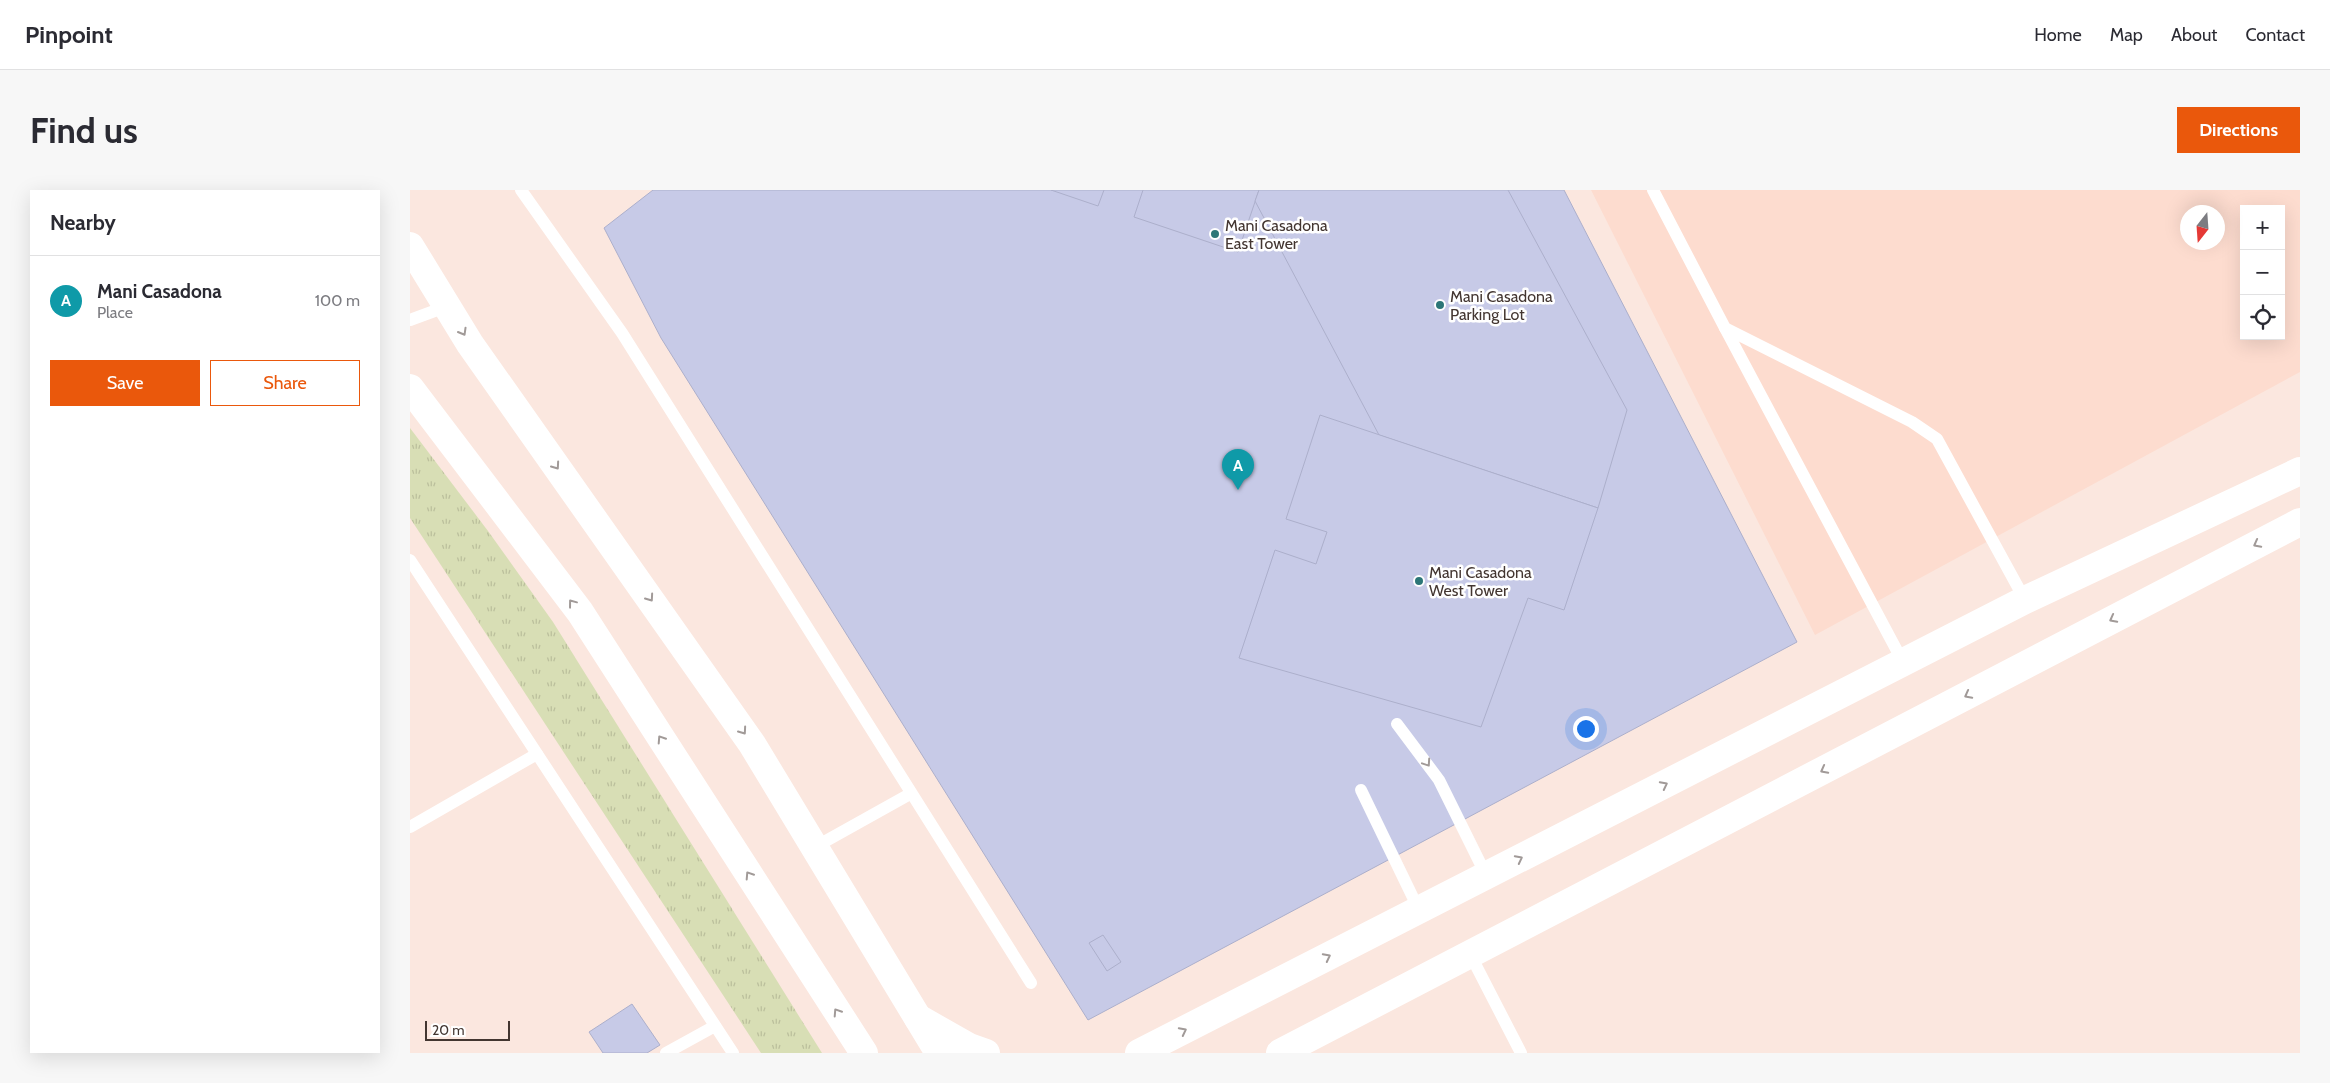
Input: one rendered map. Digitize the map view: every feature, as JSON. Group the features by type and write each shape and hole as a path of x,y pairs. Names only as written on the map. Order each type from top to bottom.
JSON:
{"street":[{"path":"410,246 470,344 752,744 939,1053"},
{"path":"410,388 580,612 864,1053"},
{"path":"1139,1053 2025,600 2300,471"},
{"path":"1280,1053 2300,522"},
{"path":"918,1018 970,1047 986,1053"}],"lane":[{"path":"521,190 622,333 910,794 1031,983"},
{"path":"1653,190 1903,662"},
{"path":"410,320 448,306"},
{"path":"1725,328 1912,422 1936,438 2025,600"},
{"path":"410,560 733,1053"},
{"path":"1397,724 1438,780 1486,875"},
{"path":"410,827 537,754"},
{"path":"1361,790 1419,910"},
{"path":"815,847 910,794"},
{"path":"1470,954 1521,1053"},
{"path":"666,1053 715,1026"}],"shaded area":[{"path":"1591,190 2300,190 2300,372 1815,635"}],"green space":[{"path":"410,428 488,531 553,622 822,1053 761,1053 410,518"}],"building":[{"path":"653,190 1564,190 1797,642 1088,1020 661,338 604,228"},
{"path":"1051,190 1104,190 1098,206"},
{"name":"Mani Casadona East Tower","path":"1143,190 1259,190 1238,252 1134,217"},
{"name":"Mani Casadona Parking Lot","path":"1259,190 1508,190 1627,410 1598,508 1379,435 1255,201"},
{"name":"Mani Casadona West Tower","path":"1320,415 1598,508 1564,610 1528,598 1481,727 1239,658 1275,550 1316,564 1327,532 1286,519"},
{"path":"1103,935 1121,962 1107,971 1089,943"},
{"path":"632,1004 660,1045 647,1053 603,1053 589,1032"}],"place":[{"name":"Mani Casadona East Tower","path":"1215,234"},
{"name":"Mani Casadona Parking Lot","path":"1440,305"},
{"name":"Mani Casadona","path":"1238,490"},
{"name":"Mani Casadona West Tower","path":"1419,581"}]}
